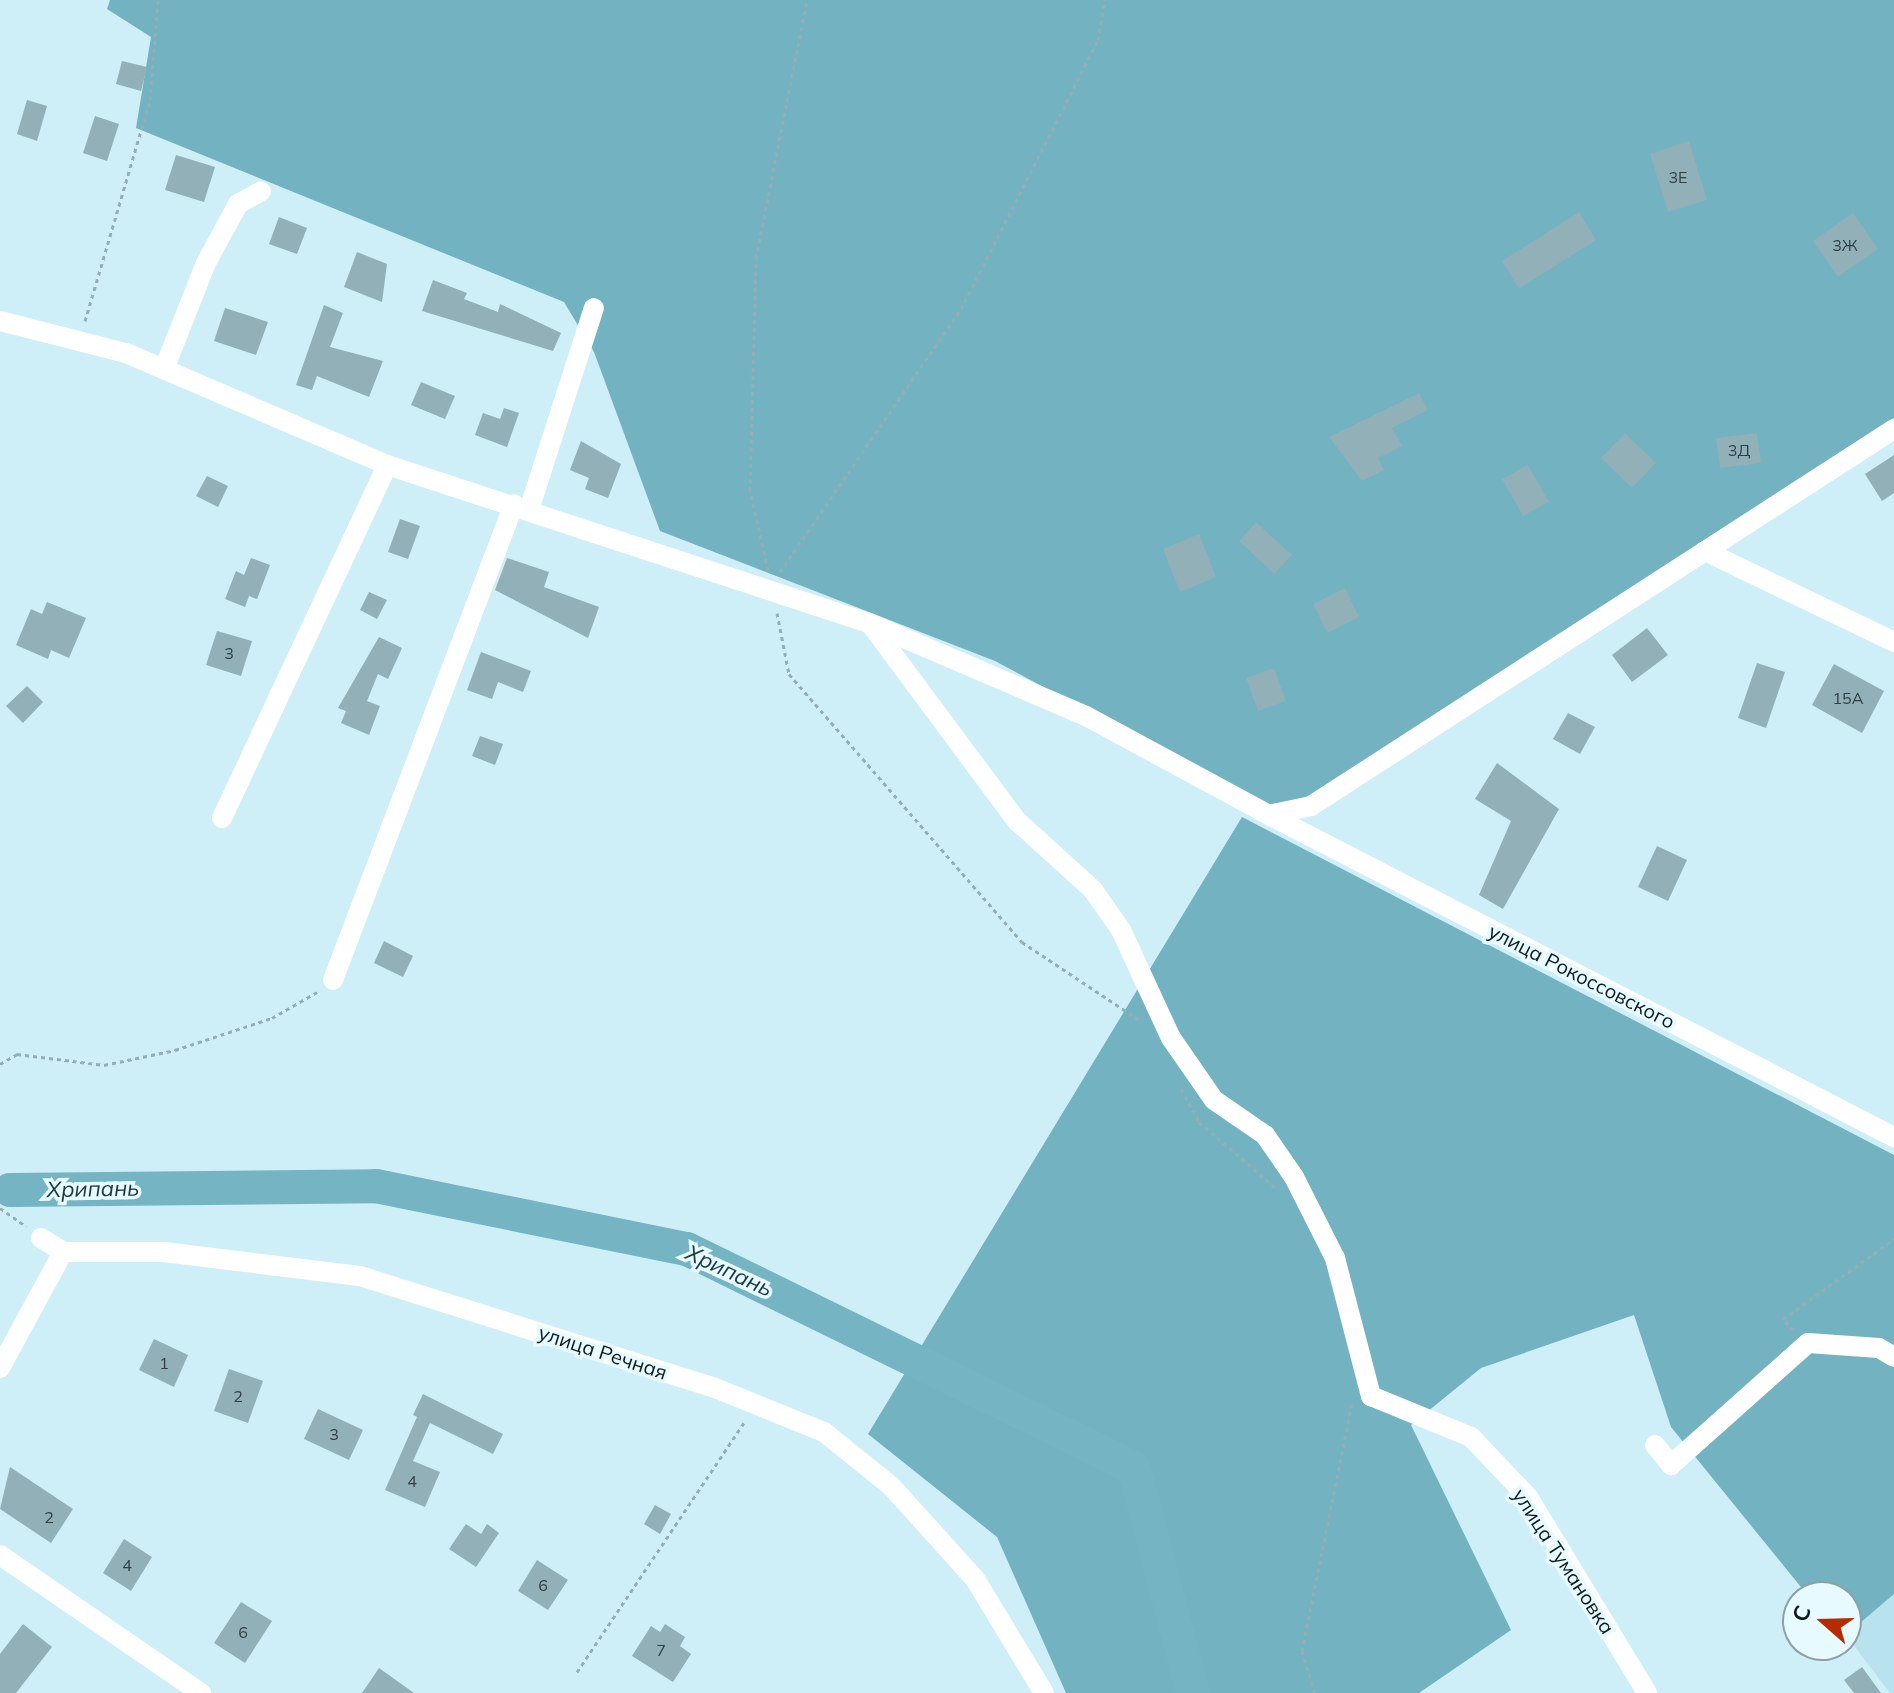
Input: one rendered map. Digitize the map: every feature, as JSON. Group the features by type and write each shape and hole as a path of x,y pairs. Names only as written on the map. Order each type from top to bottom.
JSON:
{"street":[{"path":"164,369 206,263 238,204 261,191"},
{"path":"333,980 522,507 594,308"},
{"name":"улица Рокоссовского","path":"0,321 164,369 387,465 869,623 1086,716 1269,815 1894,1137"},
{"path":"1269,815 1311,806 1894,429"},
{"path":"222,818 387,465"},
{"path":"1705,551 1894,642"},
{"name":"улица Тумановка","path":"869,623 1017,821 1093,890 1121,930 1171,1038 1214,1100 1265,1135 1294,1177 1335,1258 1371,1396 1471,1437 1528,1497 1647,1693"},
{"path":"0,1368 63,1252 41,1238"},
{"name":"улица Речная","path":"63,1252 164,1252 360,1276 715,1388 754,1408 824,1432 891,1486 975,1579 1044,1693"},
{"path":"1655,1445 1671,1465 1808,1343 1879,1348 1894,1357"},
{"path":"0,1555 201,1693"}],"path":[{"path":"75,341 94,305 150,100 158,0"},
{"path":"807,0 756,258 750,491 789,674 1022,942 1145,1024"},
{"path":"787,556 961,309 1098,40 1105,0"},
{"path":"0,1064 32,1054 104,1065 217,1040 307,1000 333,980"},
{"path":"1179,1085 1199,1122 1283,1194"},
{"path":"0,1208 41,1238"},
{"path":"1808,1343 1783,1319 1894,1239"},
{"path":"1315,1693 1302,1651 1355,1391"},
{"path":"577,1672 754,1408"}],"shaded area":[{"path":"110,0 1894,0 1894,418 1307,800 1264,805 995,661 660,531 594,352 564,302 136,128 151,37 107,9"},
{"path":"1242,817 1894,1155 1894,1594 1862,1621 1862,1581 1796,1581 1671,1427 1634,1315 1481,1368 1411,1425 1511,1630 1419,1693 1066,1693 997,1537 868,1434"},
{"path":"1894,1594 1894,1693 1890,1693 1862,1656 1862,1621"}],"building":[{"path":"122,61 147,67 141,91 116,84"},
{"path":"27,100 47,106 37,141 17,134"},
{"path":"95,116 119,124 107,161 83,153"},
{"path":"1689,141 1707,200 1668,212 1650,154"},
{"path":"176,155 215,167 204,202 165,190"},
{"path":"1579,212 1596,240 1519,289 1502,261"},
{"path":"1853,213 1878,249 1838,277 1813,241"},
{"path":"279,217 307,228 297,254 269,244"},
{"path":"357,252 387,264 382,302 344,287"},
{"path":"433,280 467,293 464,299 498,312 500,304 561,333 553,351 422,311"},
{"path":"324,305 343,313 330,347 383,361 369,397 317,376 312,390 296,385"},
{"path":"225,308 268,322 256,355 214,341"},
{"path":"421,382 455,396 445,419 411,405"},
{"path":"1419,393 1428,410 1392,428 1402,446 1378,458 1384,470 1362,481 1329,437"},
{"path":"504,408 519,413 507,447 475,435 483,413 500,419"},
{"path":"1625,433 1656,463 1632,488 1601,458"},
{"path":"1757,433 1761,463 1720,468 1716,438"},
{"path":"581,441 621,464 608,498 585,489 589,478 570,470"},
{"path":"1894,455 1894,493 1882,501 1865,474"},
{"path":"1528,465 1549,502 1523,516 1502,479"},
{"path":"207,476 228,486 218,507 196,496"},
{"path":"400,519 420,526 408,559 388,552"},
{"path":"1256,522 1292,555 1274,574 1239,541"},
{"path":"1199,534 1216,577 1180,592 1163,549"},
{"path":"251,558 270,565 257,599 249,596 245,607 225,599 236,571 244,575"},
{"path":"507,558 549,572 544,587 599,607 588,638 495,590"},
{"path":"1345,588 1359,617 1327,633 1313,604"},
{"path":"369,592 387,600 377,619 360,610"},
{"path":"47,602 86,618 69,658 51,650 48,659 16,645 31,609 42,614"},
{"path":"1647,628 1668,655 1632,682 1612,655"},
{"path":"217,631 252,641 241,676 206,665"},
{"path":"379,637 402,648 388,679 378,674 367,701 380,706 369,735 341,723 346,711 338,708"},
{"path":"481,652 531,671 523,692 498,682 492,699 467,690"},
{"path":"1757,663 1785,672 1766,728 1738,718"},
{"path":"1834,664 1884,691 1862,733 1812,705"},
{"path":"1274,668 1286,701 1258,711 1246,678"},
{"path":"27,686 43,702 23,723 6,706"},
{"path":"1568,713 1595,727 1580,754 1553,739"},
{"path":"480,736 503,744 495,765 472,756"},
{"path":"1497,763 1559,809 1503,909 1479,895 1511,821 1475,799"},
{"path":"1657,846 1687,860 1668,901 1638,887"},
{"path":"384,941 413,956 403,977 374,963"},
{"path":"154,1339 188,1355 174,1387 139,1370"},
{"path":"229,1369 263,1381 248,1423 214,1411"},
{"path":"423,1394 503,1434 493,1454 430,1423 413,1461 440,1472 425,1507 385,1490 417,1417 428,1422 413,1415"},
{"path":"318,1409 363,1430 349,1460 304,1439"},
{"path":"10,1467 73,1509 51,1543 0,1509"},
{"path":"655,1505 671,1514 660,1534 644,1524"},
{"path":"466,1524 481,1534 487,1524 499,1533 476,1567 449,1549"},
{"path":"124,1539 152,1557 131,1591 103,1573"},
{"path":"537,1560 568,1580 548,1610 518,1591"},
{"path":"241,1602 272,1621 245,1663 214,1643"},
{"path":"23,1624 52,1647 16,1693 0,1693 0,1654"},
{"path":"665,1624 685,1637 680,1646 691,1654 673,1682 632,1656 651,1626 660,1632"},
{"path":"1862,1667 1881,1693 1854,1693 1844,1680"},
{"path":"379,1668 414,1693 362,1693"}],"waterway":[{"name":"Хрипань","path":"10,1190 376,1186 687,1249 1134,1468 1193,1693"}]}
